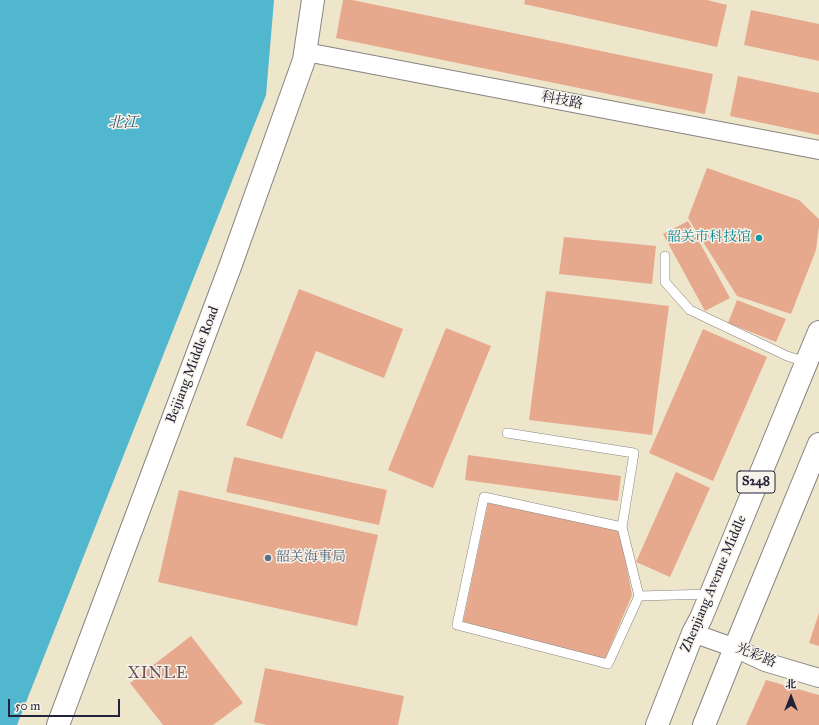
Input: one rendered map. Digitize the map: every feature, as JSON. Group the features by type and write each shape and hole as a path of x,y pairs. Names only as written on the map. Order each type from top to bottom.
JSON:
{"street":[{"name":"Beijiang Middle Road","path":"58,725 230,267 304,60 313,0"},
{"name":"科技路","path":"306,52 819,150"},
{"name":"Zhenjiang Avenue Middle","path":"657,725 819,332"},
{"path":"704,725 819,444"},
{"name":"光彩路","path":"694,633 735,648 765,662 819,678"}],"lane":[{"path":"665,256 665,282 690,310 787,356 806,362"},
{"path":"507,433 634,453 622,527 639,596 608,664 457,625 484,497 622,527"},
{"path":"639,596 710,594"}],"water":[{"name":"北江","path":"0,0 274,0 266,95 17,725 0,725"}],"building":[{"path":"343,0 352,0 713,74 705,114 336,38"},
{"path":"525,0 707,0 727,5 717,47 524,4"},
{"path":"751,10 819,24 819,61 744,45"},
{"path":"738,76 819,93 819,135 730,116"},
{"name":"韶关市科技馆","path":"707,168 799,200 819,219 816,250 791,314 737,296 688,218"},
{"path":"688,221 730,298 705,311 663,234"},
{"path":"564,237 656,246 652,284 559,274"},
{"path":"299,289 403,329 384,378 316,351 282,439 246,425"},
{"path":"546,291 669,306 652,435 529,420"},
{"path":"737,300 786,319 776,342 728,323"},
{"path":"446,328 491,346 433,488 388,470"},
{"path":"703,329 767,357 713,481 649,453"},
{"path":"468,455 621,476 618,501 465,480"},
{"path":"234,457 387,490 379,525 226,492"},
{"path":"676,472 710,488 670,577 636,562"},
{"name":"韶关海事局","path":"179,490 378,535 357,626 158,582"},
{"path":"488,503 620,531 632,595 605,659 463,622"},
{"path":"819,613 819,646 809,643"},
{"path":"191,636 243,703 213,725 163,725 130,683"},
{"path":"265,668 404,696 398,725 267,725 254,722"},
{"path":"766,680 819,695 819,725 746,725"}],"place":[{"name":"韶关市科技馆","path":"759,238"},
{"name":"韶关海事局","path":"268,558"}],"district":[{"name":"XINLE","path":"158,674"}]}
